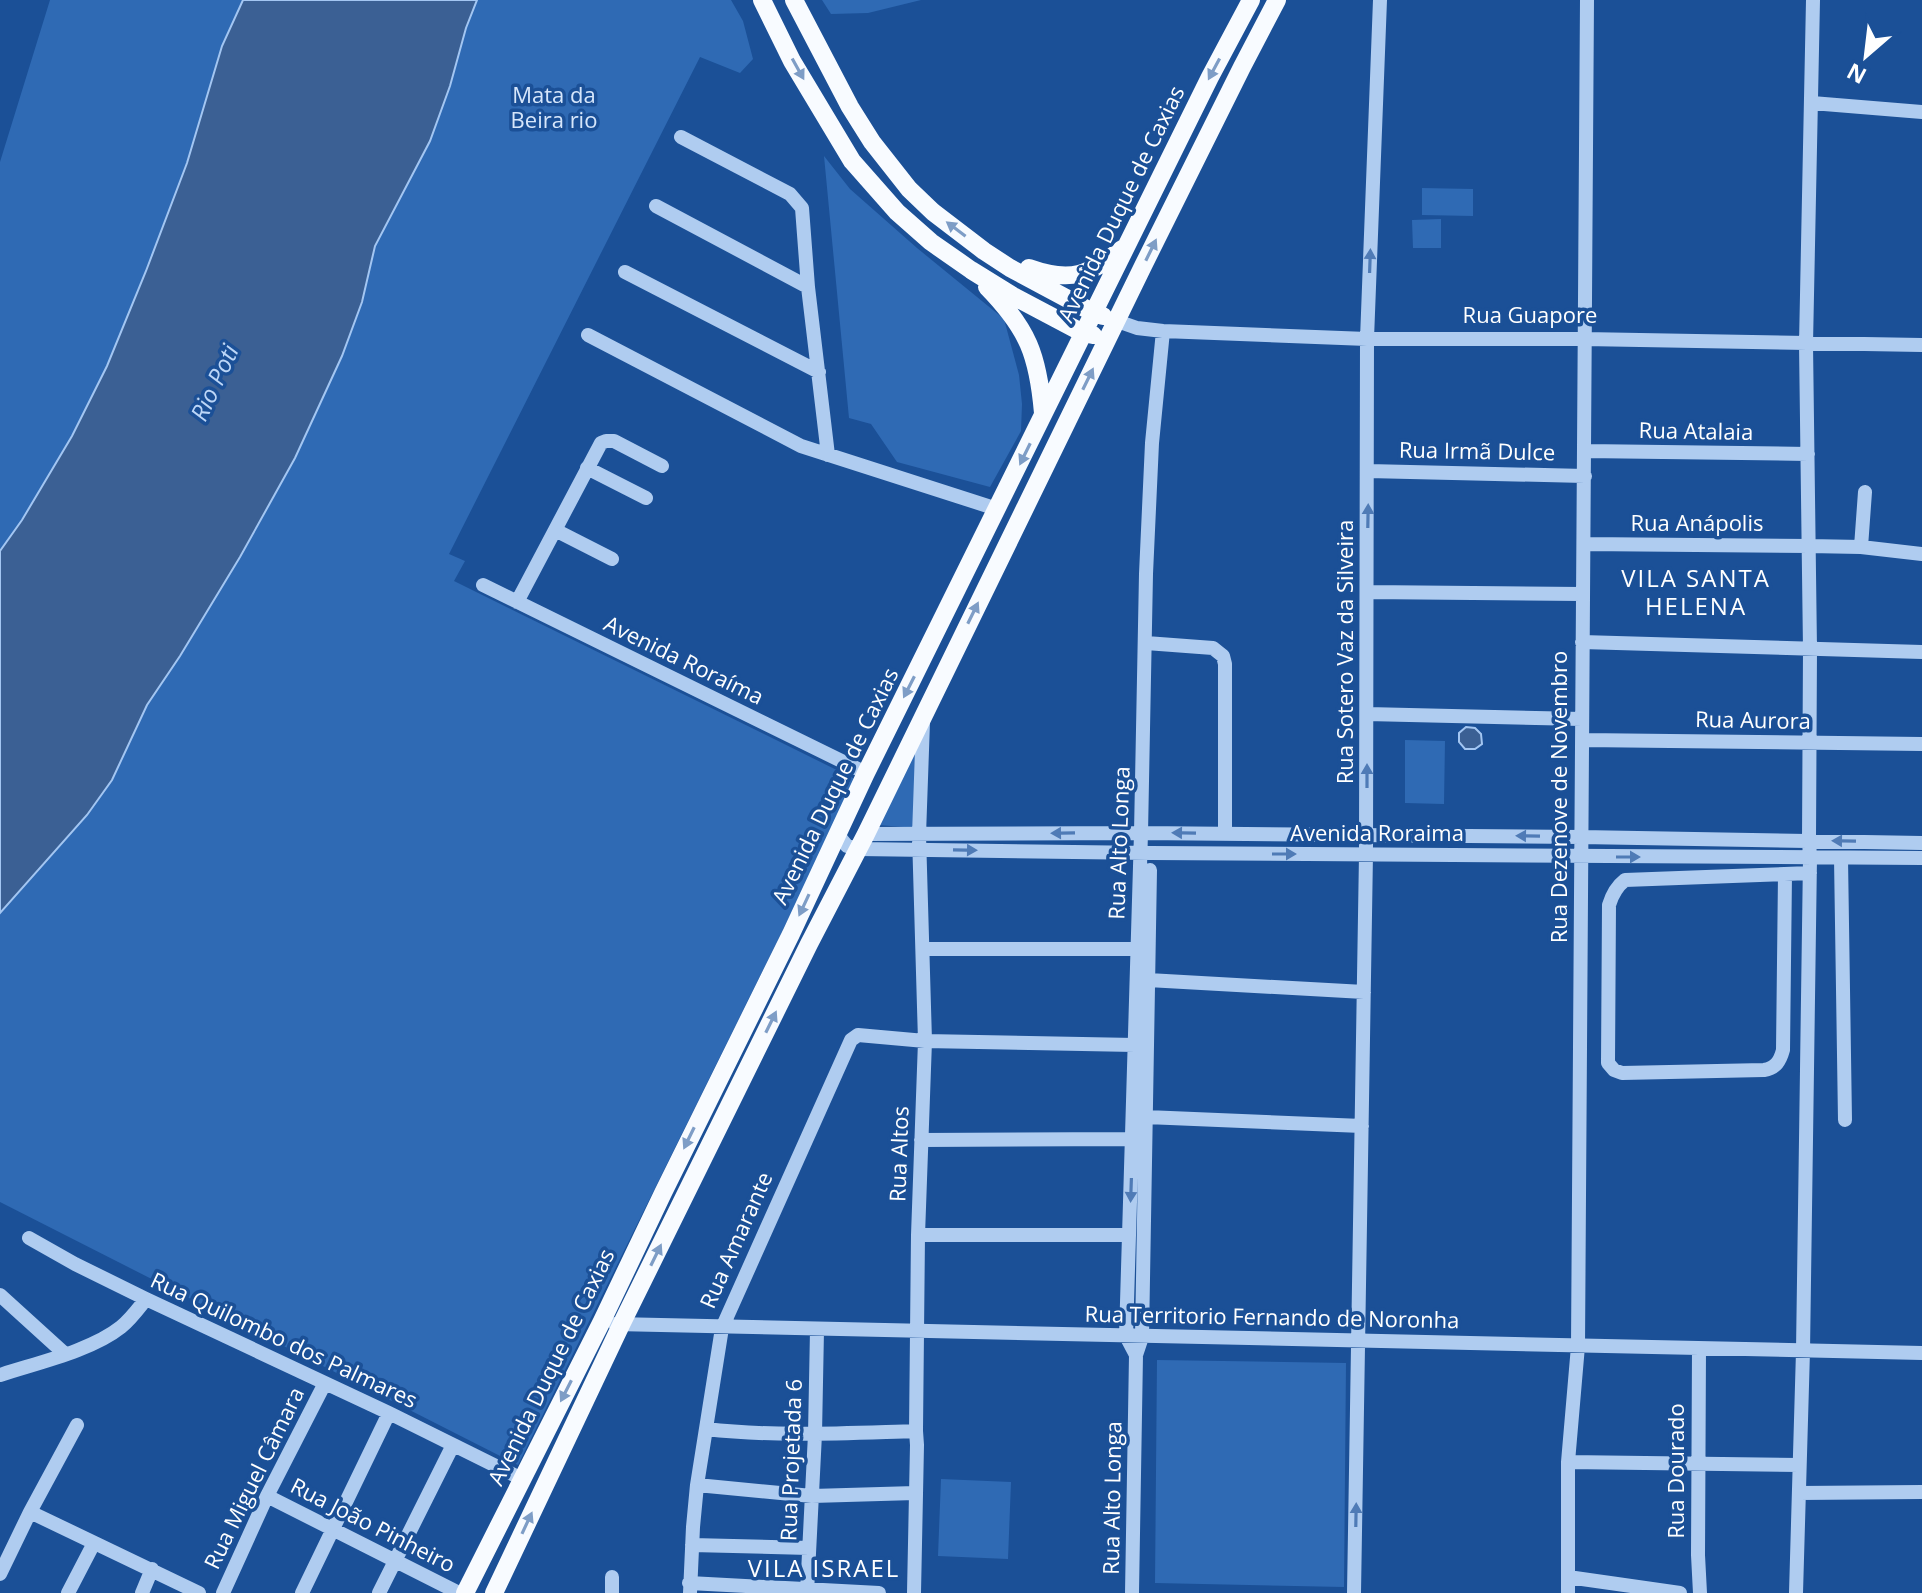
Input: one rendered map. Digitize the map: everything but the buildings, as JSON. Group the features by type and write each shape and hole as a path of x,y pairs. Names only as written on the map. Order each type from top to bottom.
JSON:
{"main road":[{"path":"762,0 792,61 852,161 897,212 931,242 1013,296 1083,333 1108,338"},
{"path":"794,0 850,107 872,142 909,189 933,212 984,251 1044,273 1074,276 1102,265 1128,245"},
{"name":"Avenida Duque de Caxias","path":"465,1593 602,1321 866,773 1083,333 1251,0"},
{"name":"Avenida Duque de Caxias","path":"494,1593 621,1325 1277,0"},
{"name":"Rua Guapore","path":"984,251 1094,313 1117,321"},
{"path":"971,270 1013,316 1026,338 1040,377 1043,416"}],"street":[{"name":"Rua Sotero Vaz da Silveira","path":"1354,1593 1366,854 1367,339 1380,0"},
{"name":"Rua Dezenove de Novembro","path":"1568,1593 1568,1462 1578,1346 1587,0"},
{"path":"1796,1593 1810,865 1806,344 1813,0"},
{"path":"1812,103 1922,112"},
{"path":"681,137 790,194 802,208 828,455"},
{"path":"656,206 808,287"},
{"path":"625,272 819,372"},
{"name":"Rua Guapore","path":"1117,321 1137,328 1163,331 1367,339 1922,345"},
{"name":"Rua Guapore","path":"1108,338 1137,328"},
{"name":"Rua Alto Longa","path":"1141,833 1146,574 1152,443 1163,331"},
{"path":"588,335 786,439 997,509"},
{"path":"517,602 601,443 610,441 662,466"},
{"name":"Rua Atalaia","path":"1585,451 1808,454"},
{"path":"587,468 646,498"},
{"name":"Rua Irmã Dulce","path":"1368,471 1585,476"},
{"path":"1861,547 1865,492"},
{"path":"555,530 612,559"},
{"name":"Rua Anápolis","path":"1584,544 1861,547 1922,554"},
{"name":"Avenida Roraíma","path":"483,585 866,773"},
{"path":"1367,592 1582,594"},
{"path":"1582,642 1922,652"},
{"path":"1146,643 1213,648 1223,656 1225,834"},
{"path":"1367,714 1582,719"},
{"name":"Rua Altos","path":"914,1593 916,1332 925,1041 920,842 923,716"},
{"name":"Rua Aurora","path":"1583,740 1922,744"},
{"path":"1141,833 1145,853"},
{"name":"Avenida Roraima","path":"862,842 1141,833 1922,843"},
{"path":"837,834 847,846 862,842"},
{"name":"Avenida Roraima","path":"920,842 1145,853 1580,857 1810,865 1841,858 1922,858"},
{"name":"Rua Alto Longa","path":"1136,1355 1126,1336 1135,1045 1143,949 1145,853"},
{"path":"1841,858 1845,1120"},
{"path":"1785,874 1783,1050 1778,1063 1764,1070 1622,1073 1614,1070 1608,1063 1609,905 1621,882 1785,874 1810,865"},
{"path":"923,949 1143,949"},
{"name":"Rua Alto Longa","path":"1132,1593 1136,1355 1142,1337 1146,1117 1148,980 1143,949"},
{"path":"1148,980 1364,992"},
{"name":"Rua Amarante","path":"690,1588 697,1485 722,1328 851,1040 858,1035 925,1041"},
{"path":"925,1041 1135,1045"},
{"path":"1146,1117 1362,1126"},
{"path":"921,1140 1132,1139"},
{"path":"918,1235 1129,1235"},
{"name":"Rua Quilombo dos Palmares","path":"29,1238 146,1299 522,1479"},
{"path":"0,1295 65,1354"},
{"path":"0,1375 65,1354 111,1334 146,1299"},
{"name":"Rua Territorio Fernando de Noronha","path":"602,1321 621,1325 722,1328 1922,1353"},
{"name":"Rua Projetada 6","path":"807,1591 817,1330"},
{"name":"Rua Dourado","path":"1699,1349 1700,1593"},
{"name":"Rua Miguel Câmara","path":"223,1593 267,1496 325,1383"},
{"path":"302,1593 389,1413"},
{"path":"0,1574 77,1425"},
{"path":"706,1429 815,1434 916,1431"},
{"path":"379,1593 453,1445"},
{"path":"1568,1462 1799,1465"},
{"path":"697,1485 812,1496 915,1493"},
{"path":"1799,1493 1922,1492"},
{"name":"Rua João Pinheiro","path":"267,1496 459,1593"},
{"path":"30,1512 199,1593"},
{"path":"68,1593 94,1543"},
{"path":"692,1545 809,1548"},
{"path":"142,1593 152,1569"},
{"path":"612,1577 612,1593"},
{"path":"1568,1577 1680,1593"},
{"path":"690,1588 879,1593"}],"green space":[{"path":"50,0 243,0 222,46 187,163 107,366 72,436 0,551 0,162"},
{"name":"Mata da Beira rio","path":"477,0 731,0 743,21 753,59 740,73 700,57 449,554 465,561 454,581 857,780 518,1465 0,1202 0,913 87,815 112,780 147,705 240,557 295,458 342,356 361,302 375,246 430,141"},
{"path":"822,0 921,0 868,13 831,14"},
{"path":"824,156 850,189 1004,319 1019,375 1021,431 990,487 897,462 871,424 849,418"},
{"path":"1422,188 1473,189 1473,216 1422,215"},
{"path":"1441,219 1441,248 1413,248 1412,220"},
{"path":"1405,740 1445,741 1444,804 1405,803"},
{"path":"915,745 916,828 878,825"},
{"path":"1157,1360 1346,1363 1344,1587 1155,1583"},
{"path":"941,1479 1011,1482 1008,1559 938,1556"}],"water":[{"name":"Rio Poti","path":"243,0 477,0 430,141 375,246 362,302 342,356 295,458 240,557 147,705 112,780 87,815 0,913 0,551 72,436 107,366 187,163 222,46"},
{"path":"1466,727 1475,728 1481,734 1482,744 1475,749 1465,749 1459,742 1459,733"}],"district":[{"name":"VILA SANTA HELENA","path":"1696,593"},
{"name":"VILA ISRAEL","path":"824,1569"}]}
